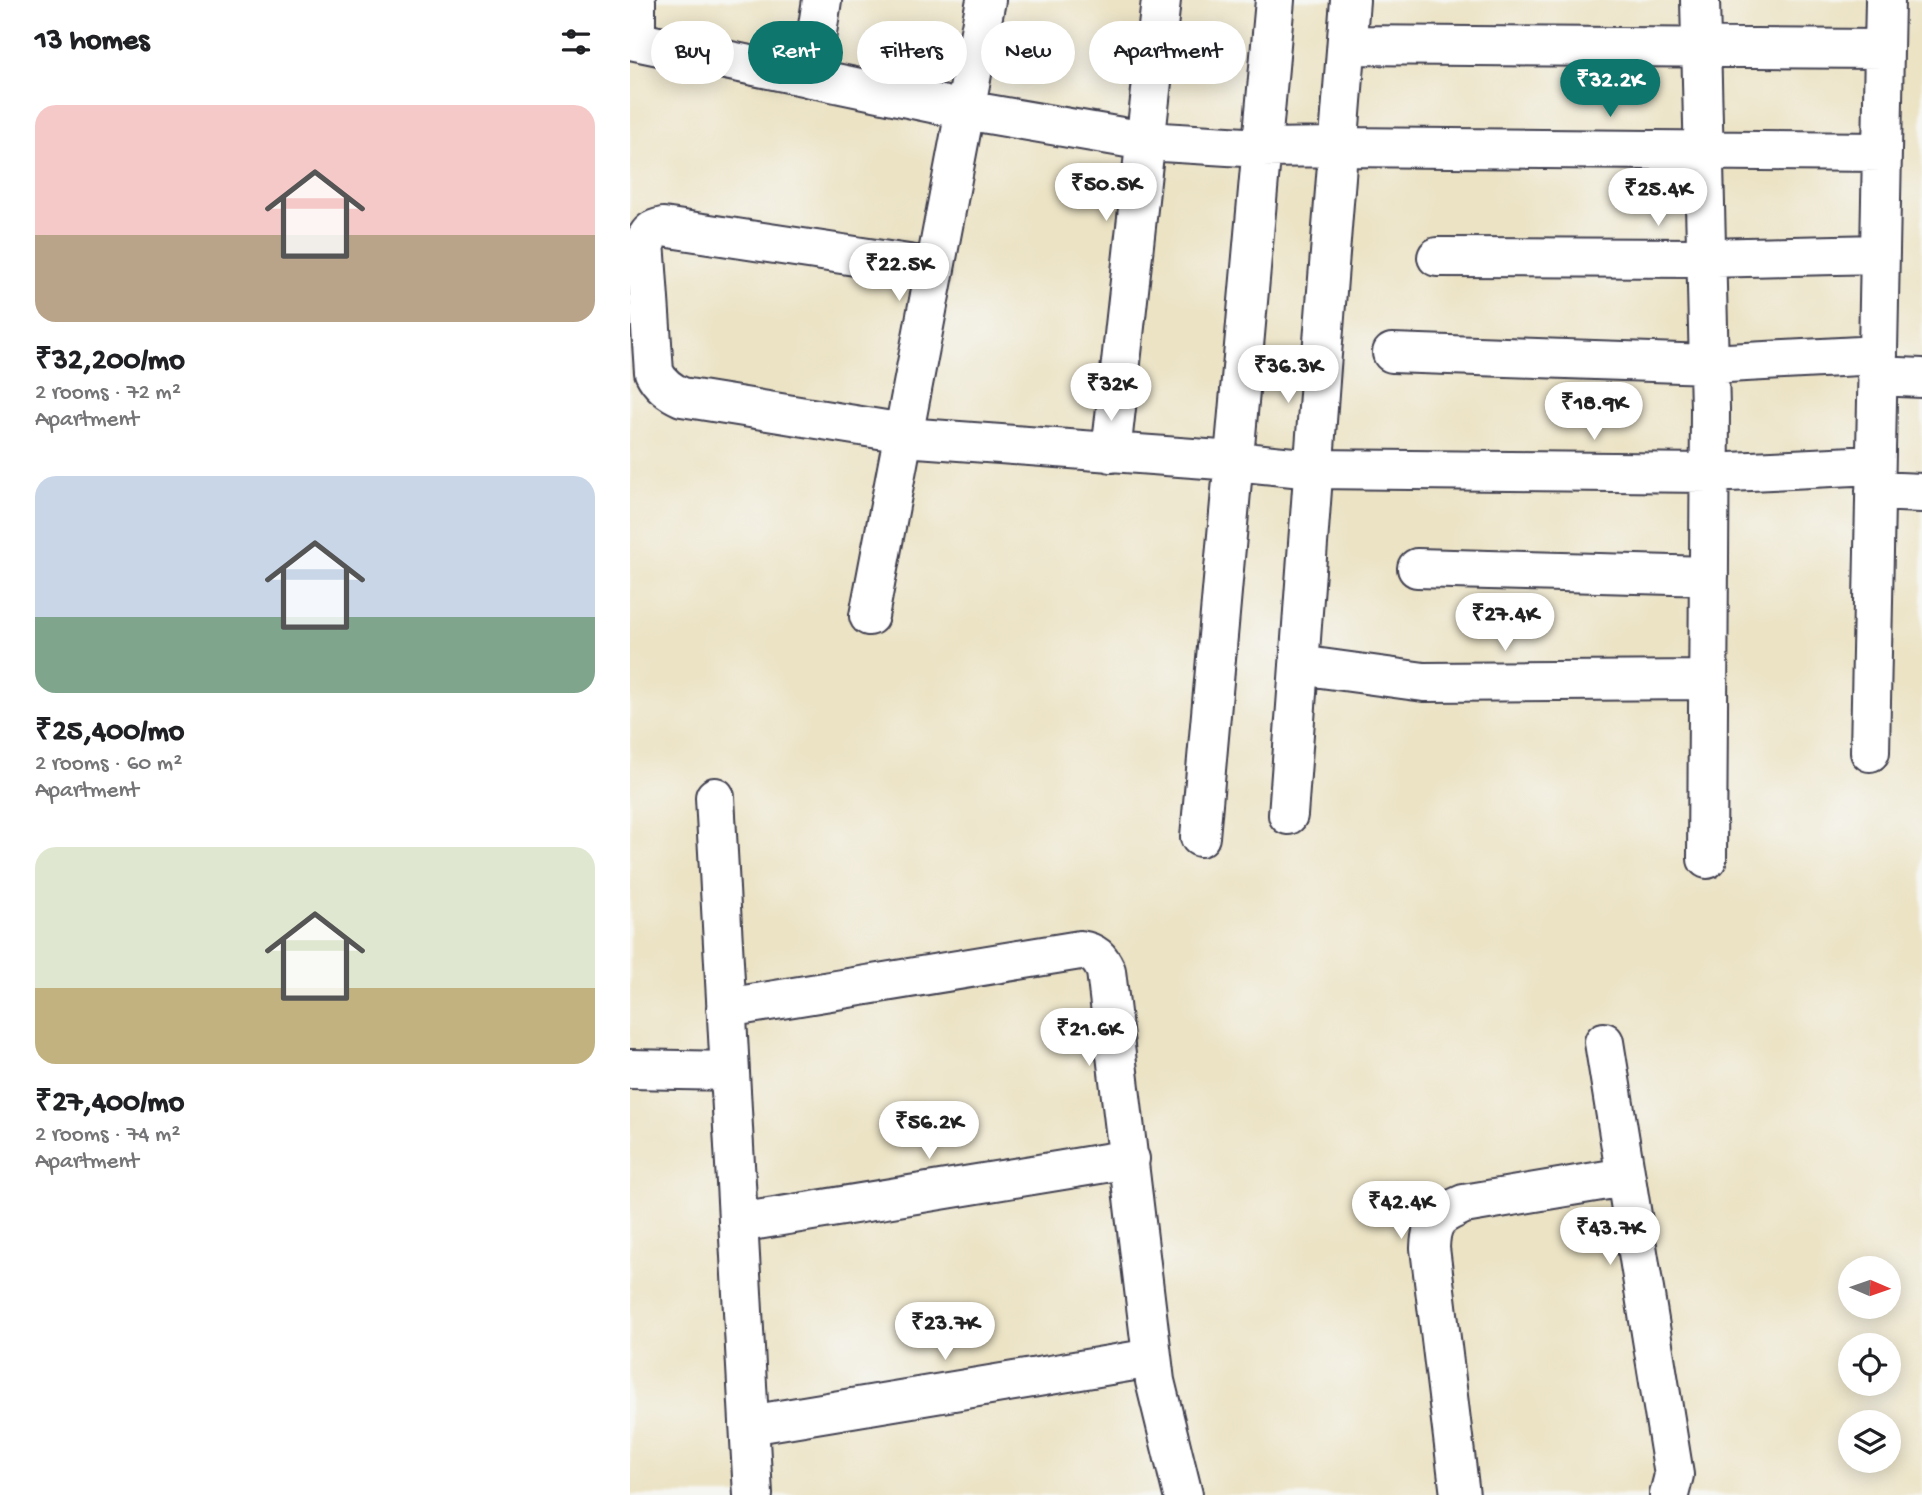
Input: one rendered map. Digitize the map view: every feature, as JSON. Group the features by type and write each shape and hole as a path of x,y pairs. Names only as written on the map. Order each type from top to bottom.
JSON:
{"street":[{"path":"636,0 633,40 748,65"},
{"path":"819,21 822,0"},
{"path":"869,616 986,0"},
{"path":"1111,453 1161,0"},
{"path":"1200,837 1275,0"},
{"path":"1288,815 1350,0"},
{"path":"1700,0 1709,364 1707,859"},
{"path":"1870,752 1885,0"},
{"path":"1347,45 1884,49"},
{"path":"839,84 965,110 1145,141 1261,148 1882,152"},
{"path":"935,268 663,227 655,228 645,241 654,372 673,393 682,397 904,435 1313,469 1709,472 1875,478 1922,492"},
{"path":"1437,257 1706,258 1880,254"},
{"path":"1392,353 1709,364 1878,366 1922,378"},
{"path":"1417,568 1709,576"},
{"path":"1299,665 1448,683 1708,680"},
{"path":"715,797 752,1495"},
{"path":"726,1008 1080,950 1092,952 1101,960 1107,971 1155,1381 1183,1495"},
{"path":"1604,1042 1674,1475 1669,1495"},
{"path":"630,1069 730,1071"},
{"path":"738,1223 1130,1159"},
{"path":"1460,1495 1430,1248 1431,1231 1442,1214 1464,1204 1625,1177"},
{"path":"749,1426 1152,1358"}]}
